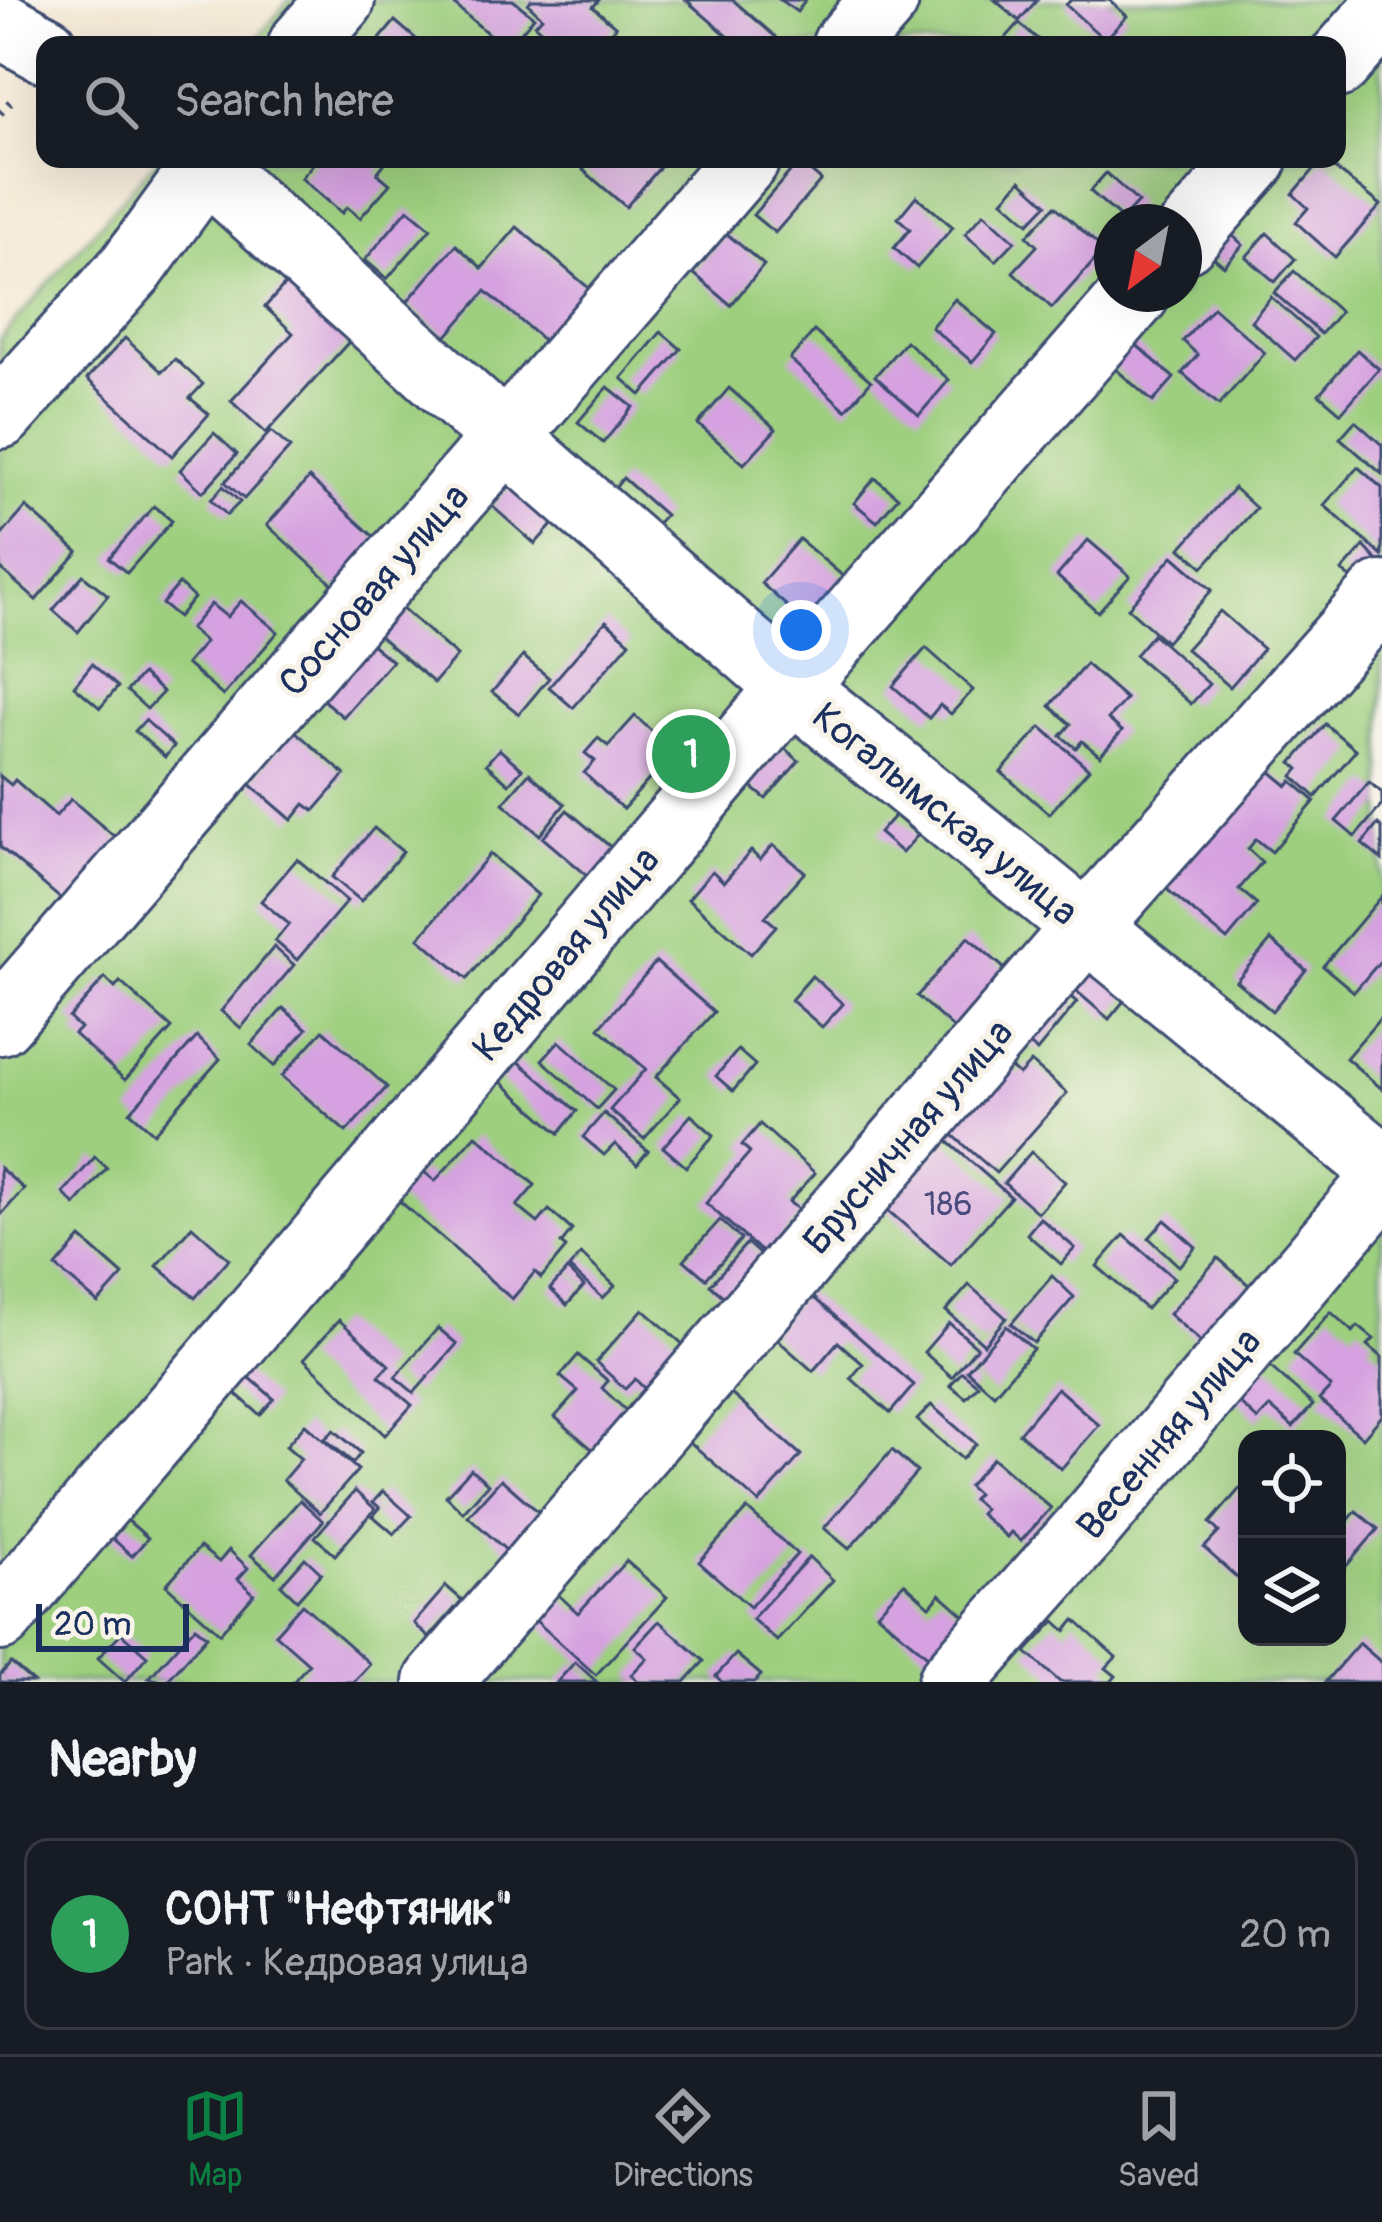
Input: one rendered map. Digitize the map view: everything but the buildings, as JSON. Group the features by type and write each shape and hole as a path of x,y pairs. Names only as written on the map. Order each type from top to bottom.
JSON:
{"street":[{"path":"310,36 341,0"},
{"path":"854,36 885,0"},
{"path":"1346,54 1382,13"},
{"path":"0,23 36,44"},
{"path":"0,415 131,269 200,168"},
{"name":"Когалымская улица","path":"213,168 505,436 792,687 1382,1167"},
{"name":"Сосновая улица","path":"0,1021 738,168"},
{"path":"1202,218 1246,168"},
{"name":"Кедровая улица","path":"0,1617 792,687 1120,312"},
{"name":"Брусничная улица","path":"438,1682 1086,927 1382,595"},
{"name":"Весенняя улица","path":"951,1682 1382,1182"}],"green space":[{"path":"289,0 1382,0 1382,1682 0,1682 0,339 149,168 1346,168 1346,36 259,36"}],"place":[{"name":"СОНТ \"Нефтяник\"","path":"691,754"}]}
